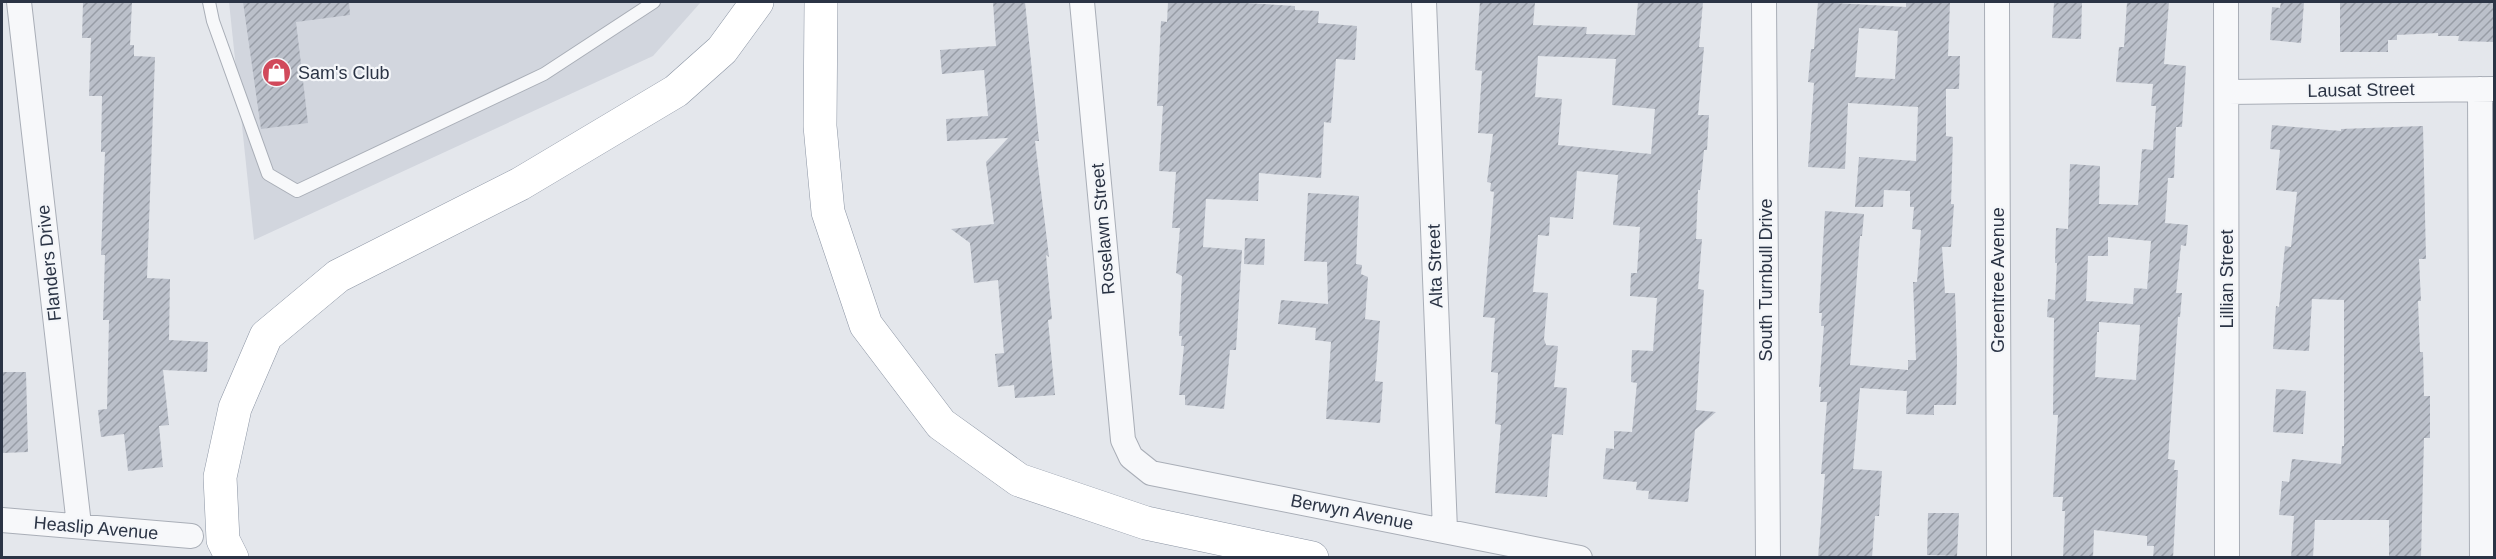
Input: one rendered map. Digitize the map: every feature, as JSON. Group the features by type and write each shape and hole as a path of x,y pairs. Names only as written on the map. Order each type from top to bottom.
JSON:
{"highway":[{"path":"232,558 223,540 220,477 235,408 266,336 338,276 520,184 676,91 722,50 757,2"},
{"path":"821,2 820,126 828,212 866,325 941,424 1019,480 1146,524 1312,558"}],"street":[{"name":"Flanders Drive","path":"20,2 79,525"},
{"name":"Roselawn Street","path":"1082,2 1123,440 1131,455"},
{"name":"Alta Street","path":"1424,2 1445,530"},
{"name":"South Turnbull Drive","path":"1764,2 1768,558"},
{"name":"Greentree Avenue","path":"1997,2 1999,558"},
{"name":"Lillian Street","path":"2226,2 2228,92 2227,558"},
{"name":"Lausat Street","path":"2228,92 2487,89"},
{"path":"2482,558 2487,89"},
{"name":"Berwyn Avenue","path":"1131,455 1131,458 1151,473 1580,558"},
{"name":"Heaslip Avenue","path":"2,520 191,536"}],"lane":[{"path":"209,2 213,21 268,174 297,191 544,74 654,2"}],"shaded area":[{"path":"229,2 701,2 653,56 254,240"}],"building":[{"path":"83,2 132,2 130,45 134,45 134,56 155,57 147,278 170,279 169,340 208,342 207,372 163,370 169,425 159,426 163,467 128,471 124,434 101,437 98,410 107,409 109,320 103,320 105,255 101,255 105,152 101,152 102,96 89,96 91,38 82,38"},
{"name":"Sam's Club","path":"243,2 349,2 350,15 296,22 308,123 261,129"},
{"path":"993,2 1025,2 1039,141 1035,141 1049,257 1046,255 1052,319 1048,320 1055,395 1015,398 1014,385 998,387 995,354 1004,353 998,280 974,283 970,243 951,229 994,224 986,162 1008,138 947,141 946,119 988,116 984,70 942,74 940,50 996,46"},
{"path":"1168,2 1246,2 1295,6 1295,10 1319,11 1318,23 1357,26 1355,60 1336,59 1331,123 1324,122 1321,178 1259,173 1258,201 1206,199 1203,247 1242,250 1236,350 1230,350 1224,409 1185,405 1185,395 1179,395 1184,346 1181,346 1182,336 1179,336 1182,276 1176,273 1180,228 1172,228 1176,172 1159,171 1163,106 1157,106 1161,21 1167,22"},
{"path":"1480,2 1535,2 1533,25 1587,27 1586,34 1635,35 1638,2 1703,2 1699,47 1704,47 1698,115 1709,115 1707,150 1704,150 1700,190 1698,190 1696,239 1702,239 1698,289 1704,290 1696,410 1716,412 1695,430 1688,502 1648,499 1649,491 1636,490 1637,482 1603,479 1606,448 1614,449 1614,431 1632,432 1637,383 1631,382 1632,350 1653,351 1657,298 1630,296 1631,273 1637,273 1640,227 1613,225 1618,175 1577,171 1573,219 1550,217 1549,236 1538,235 1533,292 1548,293 1544,339 1546,345 1558,346 1554,387 1567,388 1563,435 1552,434 1547,497 1495,493 1501,425 1495,424 1498,373 1491,372 1495,318 1483,317 1494,192 1490,191 1491,183 1487,182 1493,134 1478,133 1482,71 1475,70","holes":["1538,56 1616,59 1612,105 1655,109 1651,154 1558,145 1562,99 1535,97"]},
{"path":"1818,2 1906,7 1906,2 1950,2 1948,56 1960,56 1959,89 1946,89 1946,136 1953,137 1951,204 1954,204 1951,247 1942,247 1945,293 1955,293 1956,405 1934,405 1934,415 1906,414 1907,391 1860,388 1853,469 1882,471 1879,516 1875,516 1872,558 1818,558 1825,474 1821,474 1827,402 1820,402 1821,387 1819,387 1824,326 1821,326 1822,313 1819,313 1825,211 1864,214 1862,236 1860,236 1850,365 1908,370 1908,360 1916,360 1913,282 1917,282 1921,230 1912,229 1914,207 1910,207 1910,191 1884,190 1883,207 1855,207 1859,157 1916,161 1918,107 1848,103 1845,169 1808,167 1814,83 1808,82 1811,49 1814,49","holes":["1859,28 1898,31 1895,79 1855,77"]},
{"path":"2054,2 2082,2 2081,39 2052,38"},
{"path":"2127,2 2169,2 2164,64 2186,66 2182,127 2176,127 2174,178 2168,178 2165,223 2188,225 2186,246 2181,245 2176,293 2182,293 2180,317 2178,317 2168,459 2175,460 2174,470 2178,470 2173,558 2153,558 2154,546 2147,546 2147,536 2094,530 2093,558 2063,558 2065,511 2062,511 2063,497 2053,497 2058,415 2053,415 2054,318 2047,317 2048,299 2055,300 2056,228 2068,229 2070,164 2100,166 2099,204 2138,205 2142,149 2153,150 2156,106 2151,106 2153,84 2116,82 2119,47 2124,47","holes":["2108,237 2151,241 2147,289 2134,288 2133,304 2086,301 2088,256 2108,256","2099,322 2140,325 2136,380 2095,377"]},
{"path":"2281,2 2304,2 2301,43 2270,40 2272,7 2280,8"},
{"path":"2494,2 2494,42 2458,41 2459,36 2438,36 2438,33 2397,35 2397,40 2388,40 2388,52 2340,52 2340,3"},
{"path":"2272,125 2341,131 2341,129 2423,126 2426,259 2419,259 2421,301 2418,301 2424,396 2430,396 2430,438 2424,438 2421,558 2389,558 2389,520 2315,520 2313,558 2291,558 2294,516 2279,515 2282,481 2289,482 2292,459 2341,464 2342,446 2344,446 2344,300 2312,299 2309,351 2273,349 2276,306 2279,307 2285,246 2291,247 2297,192 2276,190 2280,150 2270,149"},
{"path":"1308,193 1359,196 1356,264 1362,265 1361,274 1368,277 1365,319 1380,321 1375,381 1383,382 1380,423 1326,419 1331,342 1315,340 1316,328 1278,324 1281,300 1328,304 1327,262 1304,261"},
{"path":"1245,238 1265,239 1264,265 1244,264"},
{"path":"2,372 26,372 28,452 2,453"},
{"path":"2276,389 2306,391 2303,434 2273,432"},
{"path":"1928,513 1959,513 1957,556 1927,555"}],"place":[{"name":"Sam's Club","path":"277,73"}]}
